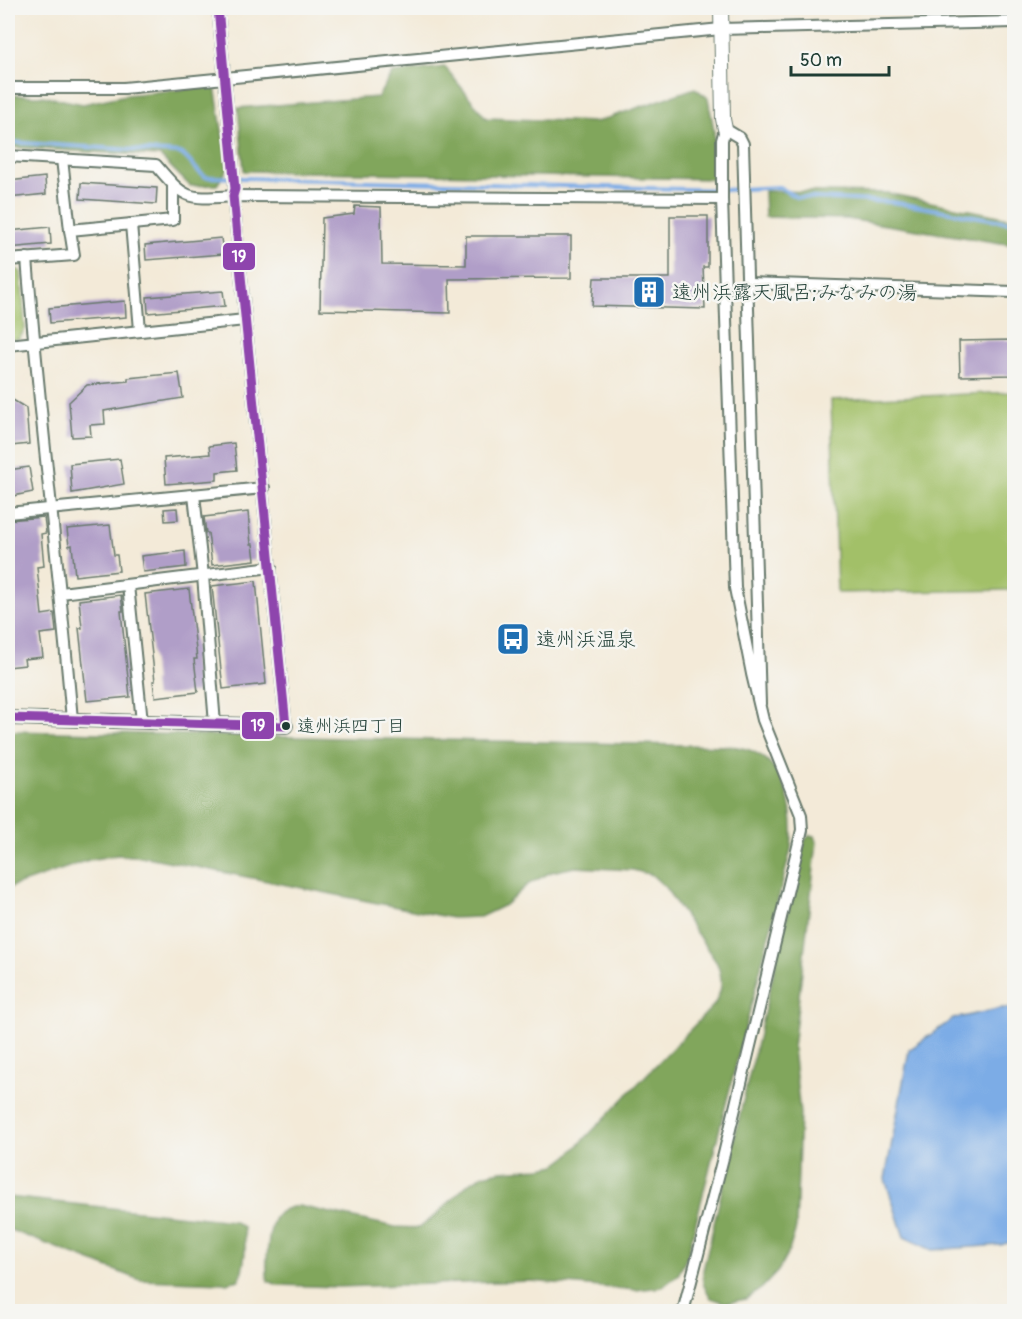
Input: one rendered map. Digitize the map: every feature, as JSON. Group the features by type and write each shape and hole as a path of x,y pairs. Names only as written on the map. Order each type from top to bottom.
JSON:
{"street":[{"path":"8,718 286,726 233,196 235,189 218,8"},
{"path":"683,1311 724,1154 802,830 801,815 763,720 735,588 722,199 722,140 725,129 721,8"},
{"path":"8,88 124,88 721,29 1014,22"},
{"path":"725,129 740,138 743,144 760,704"},
{"path":"8,156 156,165 173,186 187,196 201,198 233,196 722,199"},
{"path":"8,260 74,255 62,159"},
{"path":"70,230 173,220 173,186"},
{"path":"131,224 141,330"},
{"path":"27,258 33,342 61,592 72,720"},
{"path":"749,283 1014,292"},
{"path":"8,345 245,320"},
{"path":"8,513 264,488"},
{"path":"194,495 215,724"},
{"path":"61,592 271,567"},
{"path":"128,585 142,722"}],"green space":[{"path":"445,67 486,118 596,122 695,88 708,98 714,130 714,179 244,171 238,108 378,97 392,73"},
{"path":"215,86 228,168 217,185 190,186 160,156 8,147 8,95 43,96 83,104 126,95"},
{"path":"764,191 887,193 1014,219 1014,245 847,219 765,217"},
{"path":"12,266 21,272 25,329 19,339 8,340 8,267"},
{"path":"1014,392 1014,590 837,593 831,400"},
{"path":"8,731 729,746 749,750 764,758 774,768 786,792 792,821 791,849 687,1257 678,1275 662,1287 636,1290 530,1281 338,1287 278,1285 268,1281 267,1275 271,1228 281,1211 299,1206 395,1227 418,1228 435,1216 469,1183 483,1175 556,1165 568,1156 714,1005 721,984 717,963 665,887 652,875 633,870 575,867 551,872 527,885 505,905 480,917 452,918 147,857 117,855 89,860 8,888"},
{"path":"810,835 815,836 817,842 793,1048 800,1114 796,1228 789,1251 778,1271 762,1288 746,1299 726,1303 711,1298 703,1284 703,1270 805,840"},
{"path":"8,1197 233,1221 243,1227 245,1240 244,1261 239,1280 226,1283 140,1280 8,1229"}],"water":[{"path":"1002,1008 1014,1009 1014,1241 1001,1245 932,1250 904,1237 885,1179 909,1050 953,1019"}],"building":[{"path":"45,177 46,194 8,198 8,181"},
{"path":"81,183 157,188 156,204 80,199"},
{"path":"355,206 381,207 382,264 466,265 466,236 571,236 571,278 449,279 450,313 320,310 322,218 354,214"},
{"path":"670,216 708,216 708,267 703,267 705,309 592,306 594,278 670,278"},
{"path":"50,227 51,244 8,248 8,231"},
{"path":"221,238 223,254 146,260 145,245"},
{"path":"223,291 225,306 148,313 147,297"},
{"path":"125,301 126,317 50,323 49,308"},
{"path":"1014,340 1014,375 960,376 959,341"},
{"path":"179,373 183,398 104,411 105,424 90,425 91,436 72,437 69,402 87,385"},
{"path":"8,397 26,408 29,444 11,446 10,435 8,435"},
{"path":"234,443 237,470 217,472 217,480 166,484 164,458 210,454 209,446"},
{"path":"120,459 124,484 72,493 70,464"},
{"path":"29,467 33,492 8,497 8,470"},
{"path":"177,508 178,520 165,521 164,509"},
{"path":"248,512 255,560 212,565 204,517"},
{"path":"44,517 46,533 41,534 44,566 37,567 42,615 54,613 56,632 40,634 43,657 24,659 25,665 8,667 8,520"},
{"path":"110,525 114,555 117,555 119,571 75,576 72,545 69,546 67,529"},
{"path":"185,551 186,567 143,572 141,556"},
{"path":"256,581 266,684 223,689 212,586"},
{"path":"189,589 197,659 194,659 198,692 155,697 145,594"},
{"path":"121,595 130,697 87,701 79,628 82,628 79,600"}],"waterway":[{"path":"8,142 180,153 206,177 725,190 779,187 796,197 892,202 1014,223"}],"transit line":[{"name":"19","path":"8,718 286,726 233,196 235,189 218,8"}],"place":[{"name":"遠州浜露天風呂;みなみの湯","path":"649,292"},
{"name":"遠州浜温泉","path":"513,639"},
{"name":"遠州浜四丁目","path":"286,726"}]}
